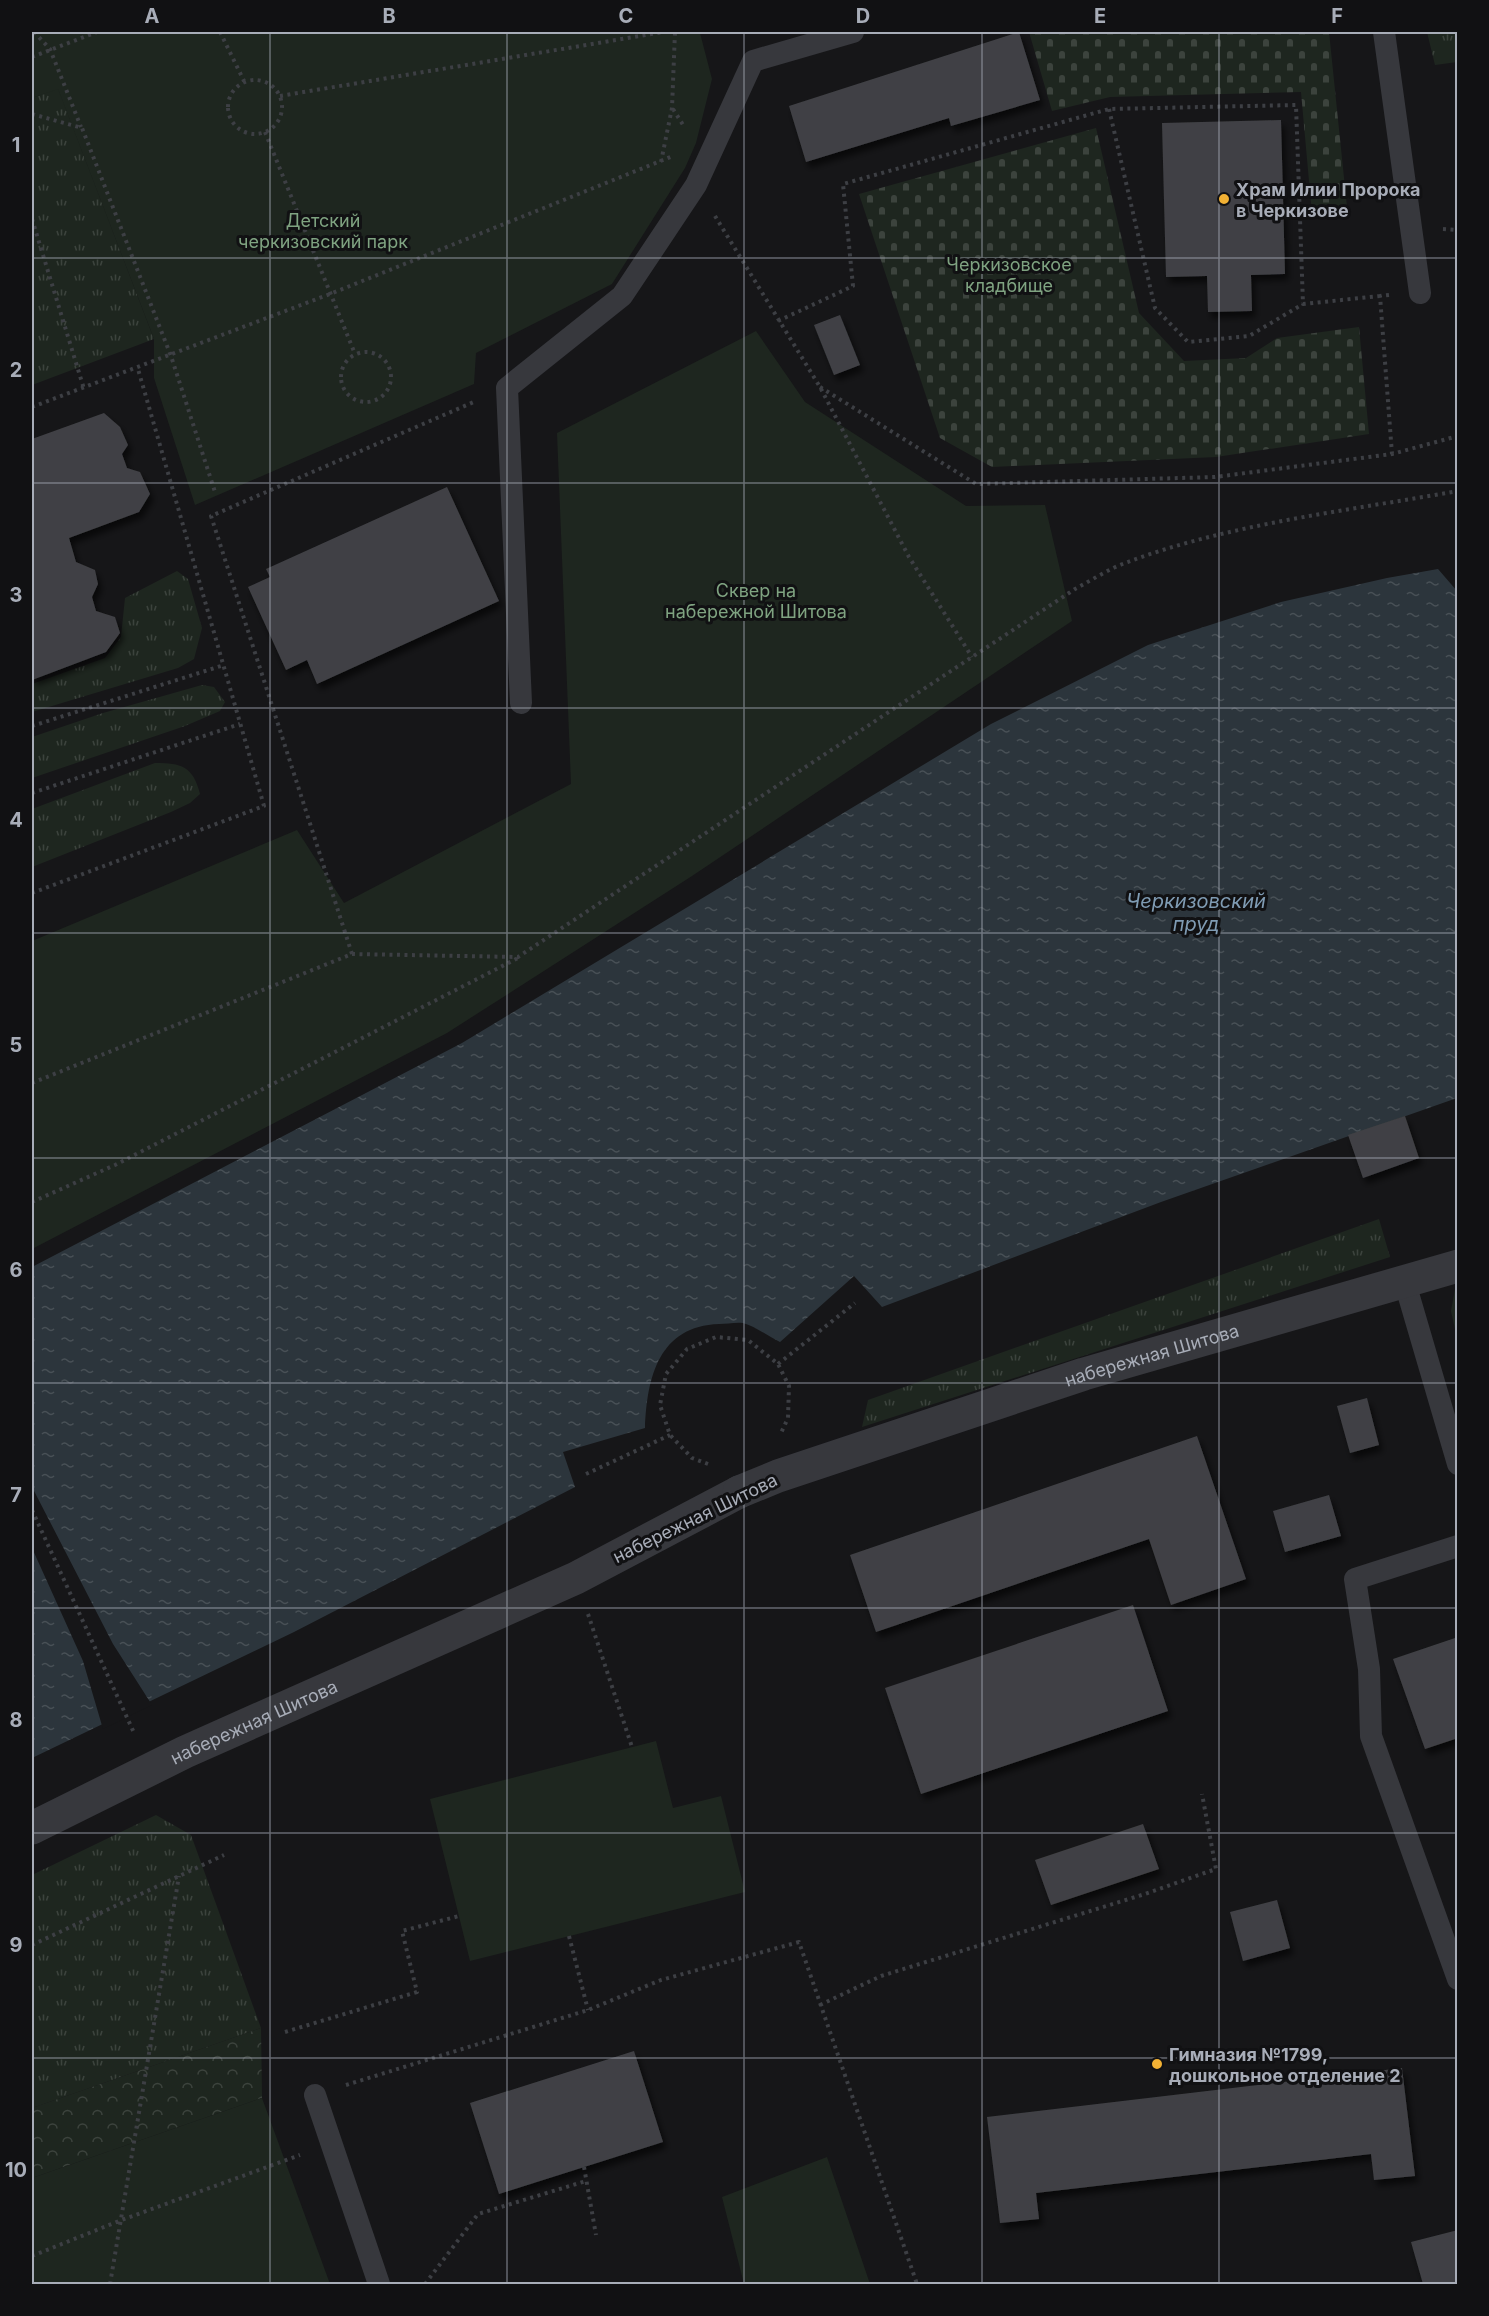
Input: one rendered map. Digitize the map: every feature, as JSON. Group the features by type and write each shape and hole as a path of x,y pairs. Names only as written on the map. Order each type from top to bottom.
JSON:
{"street":[{"name":"набережная Шитова","path":"32,1828 185,1752 576,1578 739,1492 778,1476 1084,1374 1458,1266"}],"lane":[{"path":"521,703 507,388 622,296 696,185 753,61 853,32"},
{"path":"1384,32 1420,293"},
{"path":"1405,1283 1458,1464"},
{"path":"1458,1546 1355,1579 1369,1669 1371,1736 1458,1979"},
{"path":"315,2094 379,2284"}],"path":[{"path":"34,32 50,49 82,128 171,356 215,492"},
{"path":"32,57 97,32"},
{"path":"220,32 244,81"},
{"path":"280,96 664,32"},
{"path":"32,407 138,369 660,163 672,108 675,32"},
{"path":"255,79 265,81 274,87 280,96 280,117 265,132 245,132 229,117 230,96 244,81 255,79"},
{"path":"778,321 853,286 843,184 1109,109 1296,105 1303,304"},
{"path":"1109,109 1155,308 1188,342 1249,336 1303,304 1380,296"},
{"path":"32,114 82,128"},
{"path":"265,132 355,354"},
{"path":"696,185 820,387 909,556 972,657"},
{"path":"32,219 84,388"},
{"path":"1384,347 1392,454"},
{"path":"374,353 383,358 389,366 391,385 377,400 358,401 343,388 342,369 355,354 374,353"},
{"path":"32,893 264,806 138,369"},
{"path":"820,387 976,484 1215,477 1392,454 1458,436"},
{"path":"352,954 211,516 507,388"},
{"path":"32,1202 116,1165 518,957 1075,589 1127,562 1207,539 1298,519 1458,491"},
{"path":"32,726 224,665"},
{"path":"32,794 240,724"},
{"path":"32,1083 352,954 518,957"},
{"path":"778,1364 855,1303"},
{"path":"713,1465 692,1458 670,1435 660,1405 666,1374 687,1349 716,1337 748,1340 778,1364 789,1386 788,1418 776,1443"},
{"path":"586,1474 670,1435"},
{"path":"32,1510 139,1744"},
{"path":"576,1578 632,1747"},
{"path":"820,2005 880,1976 1145,1894 1216,1869 1202,1794"},
{"path":"32,1945 224,1855"},
{"path":"110,2284 179,1876"},
{"path":"285,2031 417,1992 402,1931 459,1916"},
{"path":"569,1936 588,2010"},
{"path":"315,2094 588,2010 661,1980 799,1942 917,2284"},
{"path":"32,2256 119,2221 302,2154"},
{"path":"584,2167 596,2235"},
{"path":"425,2284 478,2214 586,2181"}],"green space":[{"name":"Детский черкизовский парк","path":"32,32 702,32 700,33 712,79 696,143 685,168 612,284 476,353 474,384 195,505 154,378 154,339 58,89 32,98"},
{"path":"1029,32 1329,32 1348,217 1312,214 1301,92 1110,97 1052,111"},
{"path":"1427,32 1457,32 1457,62 1435,65"},
{"path":"58,88 154,339 32,385 32,98"},
{"name":"Черкизовское кладбище","path":"1096,128 1139,313 1184,361 1246,358 1277,338 1359,327 1369,434 1216,457 992,467 940,438 859,194"},
{"name":"Сквер на набережной Шитова","path":"756,331 805,402 966,506 1045,505 1072,621 692,876 447,1033 32,1249 32,941 297,830 344,903 571,784 557,433"},
{"path":"177,571 188,579 202,628 194,659 178,668 32,712 32,684 105,658 121,637 125,598"},
{"path":"202,685 214,687 225,702 220,711 185,726 32,778 32,737 103,713"},
{"path":"155,763 179,765 185,768 194,777 200,794 190,803 171,812 32,867 32,809"},
{"path":"1379,1219 1390,1257 862,1427 868,1400"},
{"path":"1457,1279 1457,1338 1451,1311"},
{"path":"656,1741 673,1808 721,1796 745,1892 470,1961 430,1799"},
{"path":"156,1815 191,1835 261,2028 32,2108 32,1875"},
{"path":"261,2028 262,2098 32,2178 32,2108"},
{"path":"262,2098 330,2284 32,2284 32,2178"},
{"path":"827,2157 870,2284 744,2284 722,2197"}],"water":[{"name":"Черкизовский пруд","path":"1438,569 1457,591 1457,1098 1161,1202 882,1307 854,1276 780,1342 743,1323 699,1327 682,1334 670,1344 653,1373 645,1428 563,1452 575,1487 294,1632 32,1758 32,1267 462,1043 991,724 1148,645 1281,602"}],"pier":[{"path":"32,1487 113,1644 152,1705 103,1729 83,1661 32,1548"}],"building":[{"path":"1019,32 1040,100 951,126 949,118 806,162 789,106"},
{"name":"Храм Илии Пророка в Черкизове","path":"1281,120 1285,274 1251,275 1252,311 1208,312 1207,276 1166,277 1162,123"},
{"path":"840,315 860,365 834,375 814,325"},
{"path":"104,413 120,427 128,445 122,454 127,468 140,472 150,494 139,512 69,538 76,562 95,570 98,584 92,597 96,611 115,617 120,633 106,652 32,680 32,439"},
{"path":"447,487 499,601 317,684 307,660 286,670 248,587 270,577 266,569"},
{"path":"1405,1116 1419,1158 1363,1178 1348,1135"},
{"path":"1367,1398 1379,1445 1350,1453 1337,1406"},
{"path":"1197,1436 1246,1579 1171,1605 1149,1539 876,1632 850,1555"},
{"path":"1329,1495 1341,1536 1285,1552 1273,1511"},
{"path":"1133,1605 1168,1711 921,1794 885,1688"},
{"path":"1458,1637 1458,1738 1425,1749 1393,1659"},
{"path":"1143,1824 1159,1869 1051,1905 1035,1860"},
{"path":"1277,1900 1290,1948 1243,1961 1230,1912"},
{"path":"634,2051 663,2142 499,2194 470,2103"},
{"path":"1402,2068 1415,2176 1374,2180 1371,2154 1036,2193 1039,2219 1000,2223 987,2117"},
{"path":"1458,2230 1458,2282 1423,2284 1411,2242"}],"place":[{"name":"Храм Илии Пророка в Черкизове","path":"1224,199"},
{"name":"Гимназия №1799, дошкольное отделение 2","path":"1157,2064"}]}
